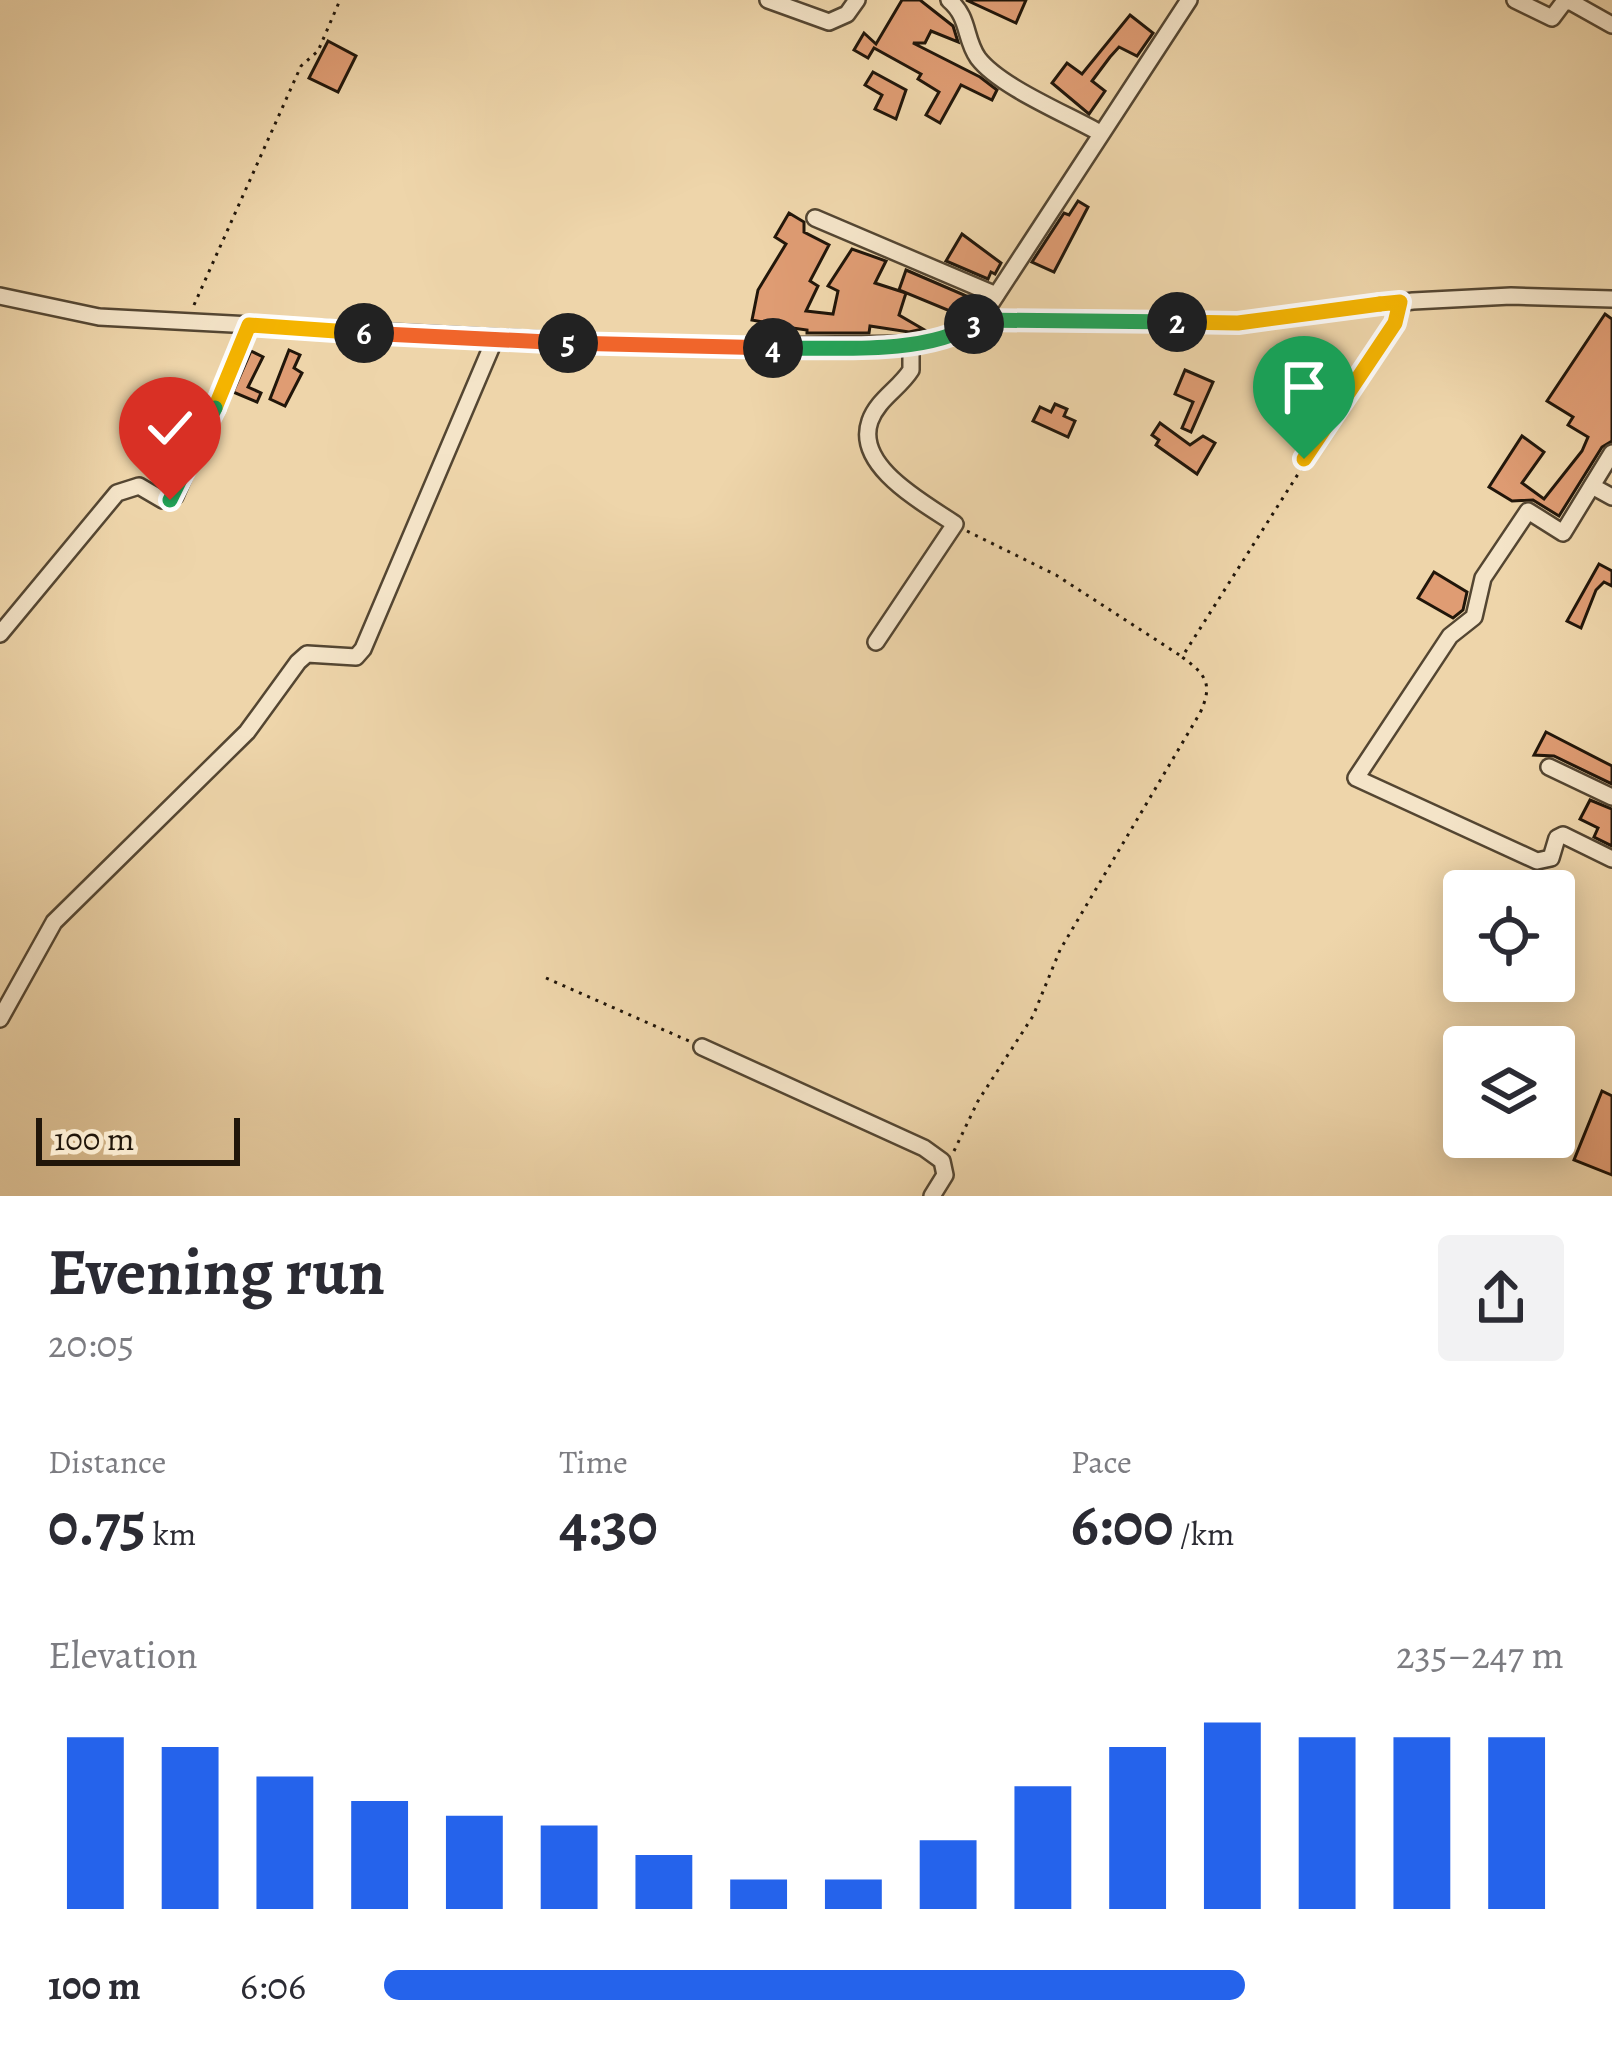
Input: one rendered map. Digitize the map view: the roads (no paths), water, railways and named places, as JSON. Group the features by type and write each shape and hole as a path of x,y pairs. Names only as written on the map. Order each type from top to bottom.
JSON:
{"street":[{"path":"768,0 829,22 847,14 857,0"},
{"path":"950,0 967,19 973,49 992,73 1100,133"},
{"path":"0,296 98,317 494,341 756,349 911,344 952,336 980,320 1189,0"},
{"path":"1515,0 1546,18 1552,18 1564,2 1571,2 1612,25"},
{"path":"815,218 996,295"},
{"path":"980,320 1238,323 1400,302 1511,296 1612,299"},
{"path":"0,634 117,493 139,486 164,500 175,496 249,325"},
{"path":"0,1018 54,922 248,732 298,662 307,654 356,657 363,649 494,341"},
{"path":"876,642 955,524 874,460 868,441 869,423 884,397 911,370 911,344"},
{"path":"1612,453 1563,533 1528,511 1483,578 1474,617 1450,636 1356,778 1537,861 1551,858 1557,838 1563,836 1612,859"},
{"path":"1592,486 1612,497"},
{"path":"1550,766 1612,797"},
{"path":"702,1047 924,1148 942,1161 945,1175 932,1196"}]}
